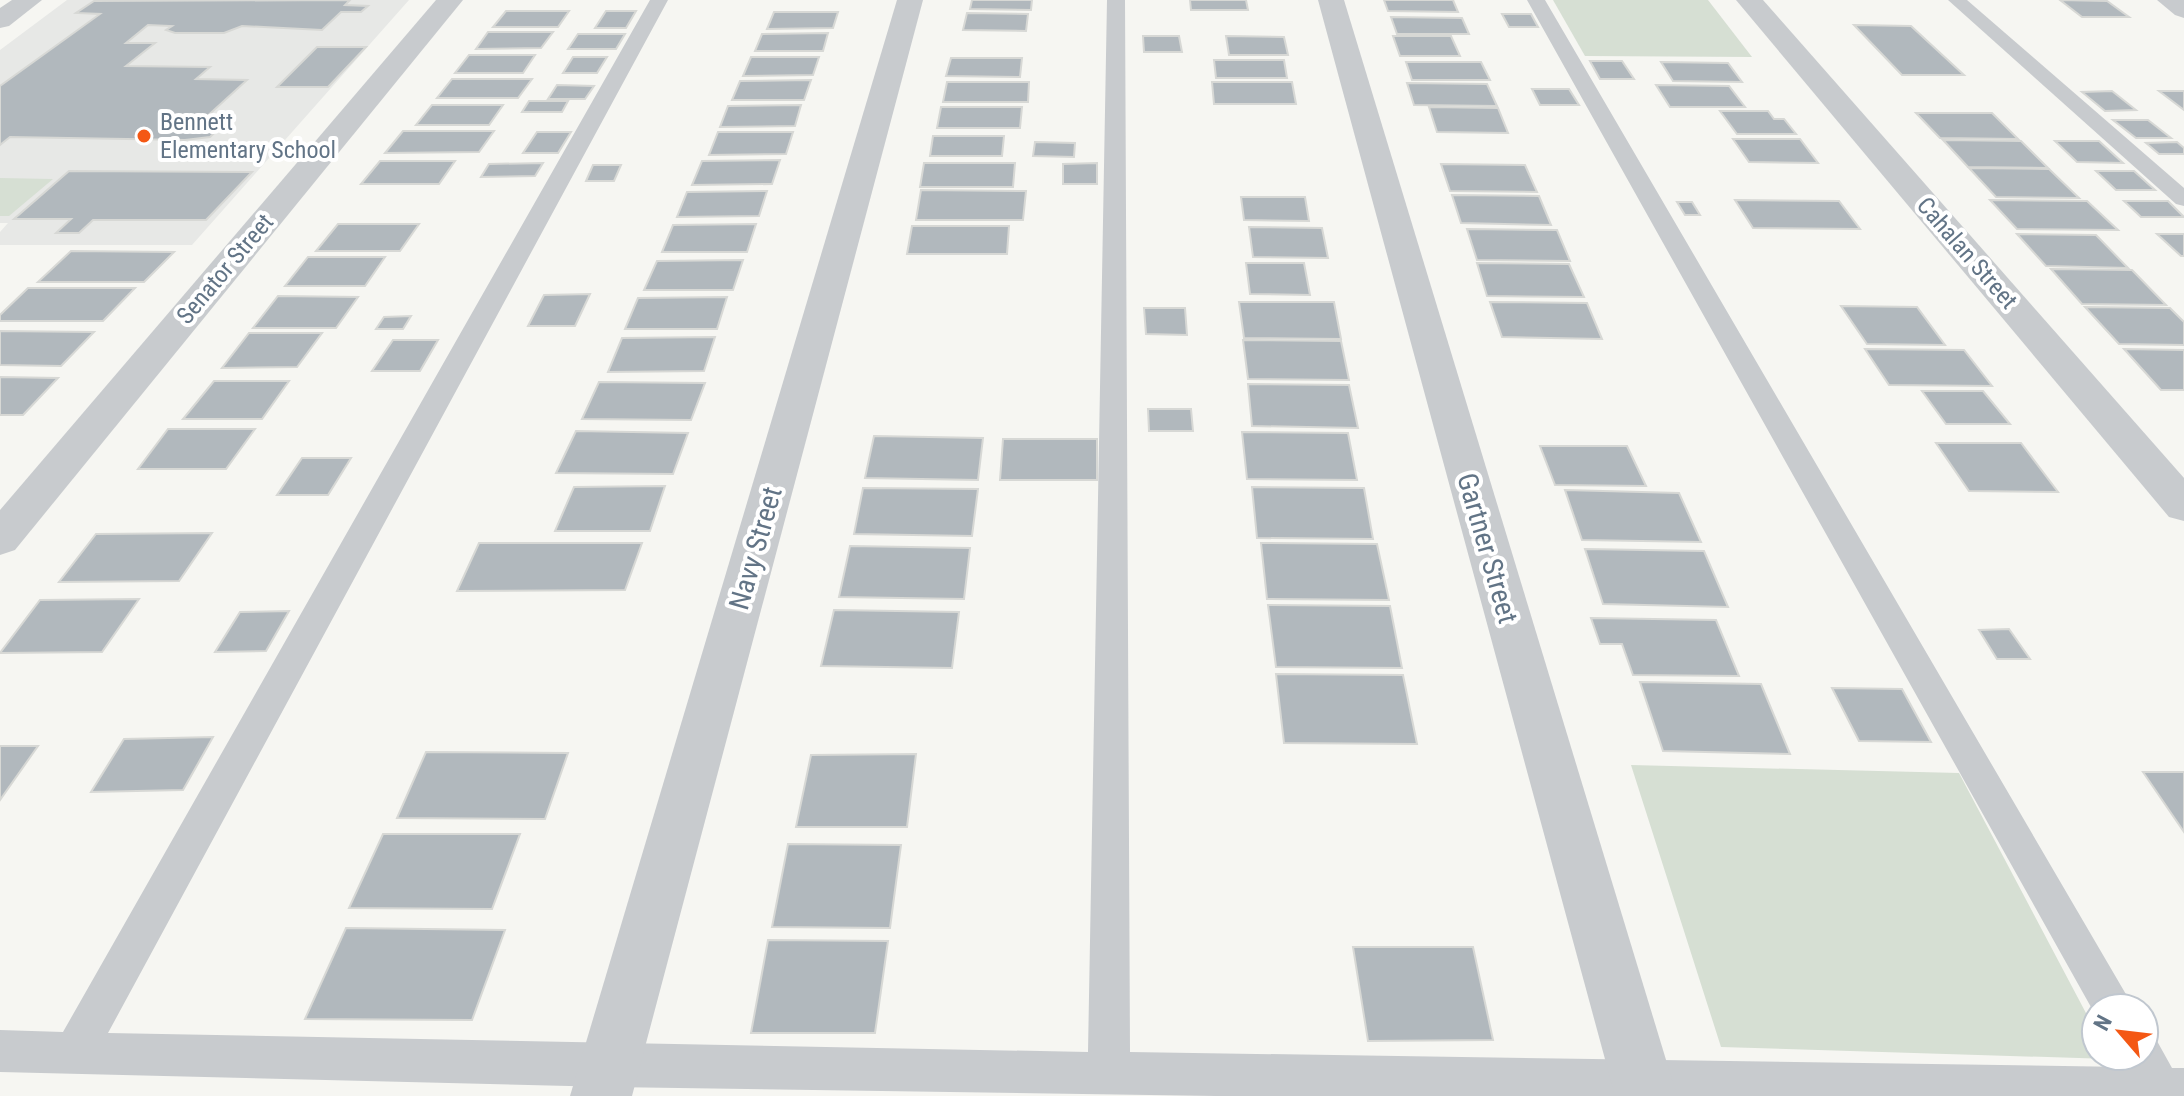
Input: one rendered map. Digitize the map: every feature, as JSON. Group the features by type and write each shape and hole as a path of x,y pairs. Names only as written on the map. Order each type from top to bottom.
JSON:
{"street":[{"path":"0,20 29,0"},
{"name":"Senator Street","path":"0,539 450,0"},
{"name":"Navy Street","path":"606,1081 910,0"},
{"name":"Gartner Street","path":"1331,0 1644,1087"},
{"name":"Cahalan Street","path":"1749,0 2184,506"},
{"path":"2170,0 2184,10"}],"lane":[{"path":"74,1053 659,0"},
{"path":"1109,1072 1116,0"},
{"path":"1536,0 2105,992"},
{"path":"1957,0 2184,199"},
{"path":"0,1051 606,1081 1109,1072 1644,1087 2162,1078"}],"shaded area":[{"name":"Bennett Elementary School","path":"67,0 409,0 192,245 0,245 0,232 8,223 0,223 0,50"},
{"path":"1553,0 1708,0 1752,57 1585,56"},
{"path":"0,178 53,179 9,216 0,216"},
{"path":"1631,765 1959,773 2080,1002 2080,1058 1721,1047"}],"building":[{"path":"350,0 345,5 368,6 361,12 341,12 322,30 242,26 224,33 175,33 166,30 172,26 148,25 126,43 155,43 126,66 210,67 196,79 247,80 203,120 228,120 210,137 185,140 10,137 0,145 0,86 100,14 76,13 94,1"},
{"path":"972,0 1032,0 1031,10 970,9"},
{"path":"1190,0 1246,0 1248,10 1191,10"},
{"path":"1384,0 1453,0 1458,12 1388,11"},
{"path":"2060,0 2107,1 2129,17 2082,17"},
{"path":"506,11 569,11 558,27 493,27"},
{"path":"606,11 636,11 626,28 595,28"},
{"path":"774,12 838,12 833,28 767,29"},
{"path":"967,13 1028,14 1026,31 963,30"},
{"path":"1502,14 1531,14 1538,27 1509,27"},
{"path":"1391,17 1462,18 1469,34 1397,34"},
{"path":"1854,25 1911,26 1964,75 1902,75"},
{"path":"488,32 553,32 541,48 476,49"},
{"path":"828,33 823,51 755,51 762,34"},
{"path":"578,34 625,34 616,49 568,49"},
{"path":"1143,36 1179,36 1182,52 1144,52"},
{"path":"1226,36 1284,37 1288,55 1229,55"},
{"path":"1393,36 1451,36 1460,56 1400,56"},
{"path":"317,47 366,47 328,87 277,87"},
{"path":"469,55 535,55 523,73 455,73"},
{"path":"573,57 607,57 597,73 563,73"},
{"path":"751,57 819,57 813,75 743,76"},
{"path":"951,58 1022,58 1020,77 946,76"},
{"path":"1214,60 1284,60 1287,78 1216,78"},
{"path":"1590,61 1622,61 1634,79 1600,79"},
{"path":"1406,62 1481,62 1490,80 1412,80"},
{"path":"1661,62 1728,63 1742,82 1673,81"},
{"path":"452,79 532,79 518,98 437,98"},
{"path":"811,80 804,100 732,100 740,81"},
{"path":"947,82 1029,82 1028,102 943,102"},
{"path":"1212,82 1292,82 1296,104 1214,104"},
{"path":"1407,83 1487,84 1497,106 1414,105"},
{"path":"557,85 594,86 585,99 548,99"},
{"path":"1656,85 1729,86 1745,107 1670,107"},
{"path":"1532,89 1569,89 1579,105 1540,105"},
{"path":"2112,91 2136,110 2105,111 2082,92"},
{"path":"2159,91 2184,91 2184,110"},
{"path":"529,101 568,101 562,112 522,112"},
{"path":"432,105 503,105 489,125 416,125"},
{"path":"801,105 795,126 720,127 728,106"},
{"path":"941,107 1022,107 1020,128 937,128"},
{"path":"1429,107 1498,108 1508,133 1437,132"},
{"path":"1720,111 1768,111 1774,119 1784,119 1796,134 1737,134"},
{"path":"1916,113 1992,113 2018,139 1940,138"},
{"path":"2113,120 2148,120 2171,138 2136,138"},
{"path":"403,131 494,131 479,152 385,153"},
{"path":"537,132 571,132 558,153 523,153"},
{"path":"718,132 793,132 786,154 709,155"},
{"path":"933,136 1004,136 1002,156 930,156"},
{"path":"1733,139 1800,139 1818,163 1749,162"},
{"path":"1943,140 2021,141 2048,168 1968,167"},
{"path":"2055,141 2099,141 2123,163 2077,162"},
{"path":"1035,142 1075,143 1074,157 1033,156"},
{"path":"2177,142 2184,148 2184,154 2159,154 2146,143"},
{"path":"780,160 772,184 692,185 702,161"},
{"path":"380,161 455,161 439,184 361,184"},
{"path":"543,163 535,176 481,177 489,164"},
{"path":"924,163 1015,163 1013,187 920,187"},
{"path":"1097,163 1097,184 1063,184 1063,164"},
{"path":"1441,164 1525,165 1537,192 1450,191"},
{"path":"593,165 621,165 614,181 586,181"},
{"path":"1969,168 2049,169 2079,198 1996,197"},
{"path":"69,171 252,172 206,220 93,220 79,233 56,233 71,219 14,219"},
{"path":"2096,171 2134,171 2155,190 2116,190"},
{"path":"921,190 1026,191 1023,220 916,220"},
{"path":"767,191 759,216 677,217 687,192"},
{"path":"1452,195 1539,196 1551,225 1461,223"},
{"path":"1241,197 1305,197 1309,221 1244,220"},
{"path":"1735,200 1839,201 1860,229 1753,228"},
{"path":"1990,200 2087,201 2118,230 2017,229"},
{"path":"2124,201 2168,201 2184,217 2141,217"},
{"path":"1677,202 1692,202 1700,215 1685,215"},
{"path":"338,224 419,224 400,251 316,251"},
{"path":"756,224 747,252 662,252 673,225"},
{"path":"912,226 1009,226 1007,254 907,254"},
{"path":"1249,227 1322,228 1328,258 1253,257"},
{"path":"1467,229 1557,230 1570,261 1477,260"},
{"path":"2017,234 2096,235 2128,268 2046,266"},
{"path":"2157,234 2184,234 2184,256 2181,256"},
{"path":"71,251 174,252 144,282 38,282"},
{"path":"308,257 385,257 365,286 285,286"},
{"path":"743,260 733,290 644,290 657,261"},
{"path":"1246,263 1304,263 1310,295 1250,294"},
{"path":"1477,263 1569,264 1584,297 1487,296"},
{"path":"2051,269 2132,270 2166,305 2082,304"},
{"path":"28,288 135,288 103,321 0,321 0,315"},
{"path":"590,294 575,326 528,326 544,295"},
{"path":"278,296 358,297 336,328 253,328"},
{"path":"727,297 717,329 625,329 638,298"},
{"path":"1239,302 1334,302 1341,339 1244,338"},
{"path":"1490,302 1587,303 1602,339 1502,337"},
{"path":"1841,306 1917,307 1945,345 1867,344"},
{"path":"2085,307 2170,308 2184,322 2184,345 2119,344"},
{"path":"1144,308 1185,308 1187,335 1146,334"},
{"path":"411,316 403,329 376,329 384,317"},
{"path":"0,331 94,332 61,366 0,365"},
{"path":"249,333 322,333 297,367 222,368"},
{"path":"715,337 704,371 608,372 622,338"},
{"path":"393,340 438,340 420,371 372,371"},
{"path":"1243,340 1341,341 1349,380 1248,379"},
{"path":"1865,349 1964,350 1992,386 1889,385"},
{"path":"2124,349 2184,350 2184,390 2161,390"},
{"path":"0,377 58,378 23,415 0,415"},
{"path":"214,381 289,381 262,419 183,419"},
{"path":"599,382 705,383 691,420 582,419"},
{"path":"1248,384 1349,385 1358,428 1252,426"},
{"path":"1922,391 1983,391 2010,424 1946,424"},
{"path":"1148,409 1191,409 1193,431 1149,431"},
{"path":"168,429 255,429 226,469 138,469"},
{"path":"576,431 688,433 673,474 556,473"},
{"path":"1242,432 1348,433 1357,480 1247,479"},
{"path":"874,436 983,438 978,480 865,478"},
{"path":"1003,439 1097,439 1097,480 1000,480"},
{"path":"1936,443 2021,443 2058,492 1969,491"},
{"path":"1540,446 1627,446 1646,486 1555,485"},
{"path":"302,458 351,458 328,495 277,495"},
{"path":"665,486 650,531 555,531 574,487"},
{"path":"1252,487 1364,488 1373,539 1257,538"},
{"path":"863,488 978,489 972,536 854,534"},
{"path":"1565,490 1679,493 1701,542 1582,540"},
{"path":"212,533 179,581 59,582 96,534"},
{"path":"479,543 642,543 625,590 457,591"},
{"path":"1261,543 1377,544 1389,600 1267,599"},
{"path":"850,546 970,548 964,599 839,597"},
{"path":"1585,549 1704,551 1728,607 1603,604"},
{"path":"139,599 102,652 0,653 40,600"},
{"path":"1268,605 1390,606 1402,668 1276,667"},
{"path":"834,610 959,612 952,668 821,666"},
{"path":"289,611 266,651 215,652 240,612"},
{"path":"1591,618 1716,620 1739,676 1633,675 1622,644 1600,644"},
{"path":"2009,629 2030,659 1997,659 1979,630"},
{"path":"1276,674 1403,675 1417,744 1284,743"},
{"path":"1640,682 1761,684 1790,754 1663,751"},
{"path":"1832,688 1902,689 1931,742 1859,741"},
{"path":"213,737 183,790 91,792 124,739"},
{"path":"0,746 38,746 0,800"},
{"path":"426,752 568,753 545,819 397,818"},
{"path":"916,754 907,827 796,827 811,755"},
{"path":"2143,772 2184,772 2184,832"},
{"path":"383,834 520,834 492,909 349,908"},
{"path":"788,844 901,845 890,928 772,927"},
{"path":"346,928 505,930 472,1020 305,1019"},
{"path":"768,940 888,941 875,1033 751,1033"},
{"path":"1353,947 1473,947 1493,1040 1368,1041"}],"place":[{"name":"Bennett Elementary School","path":"144,136"}]}
